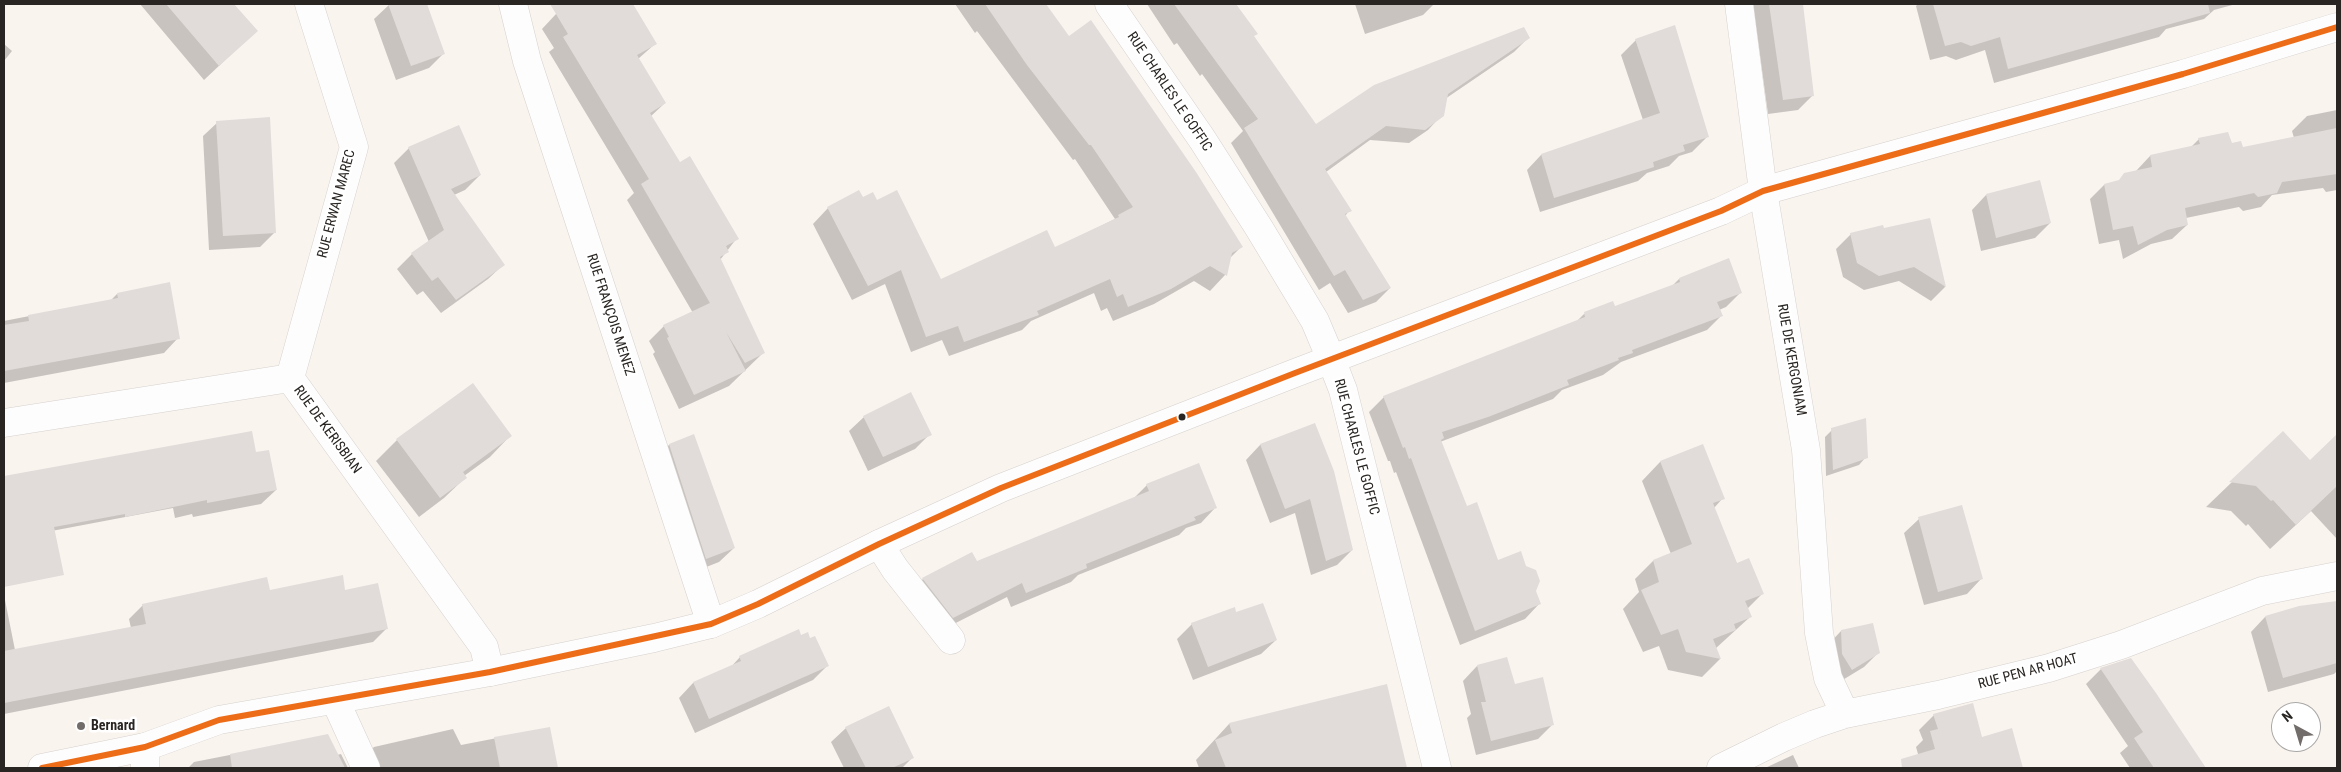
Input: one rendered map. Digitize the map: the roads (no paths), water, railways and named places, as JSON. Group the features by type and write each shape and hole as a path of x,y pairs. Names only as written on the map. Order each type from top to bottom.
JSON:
{"street":[{"name":"RUE ERWAN MAREC","path":"290,378 354,147 309,4"},
{"name":"RUE FRANÇOIS MENEZ","path":"513,4 527,62 711,624"},
{"name":"RUE CHARLES LE GOFFIC","path":"1109,4 1202,139 1260,228 1315,321 1343,390 1437,768"},
{"name":"RUE DE KERGONIAM","path":"1739,4 1763,191 1806,450 1819,634 1828,678 1845,714"},
{"path":"42,768 145,758 219,720 490,672 654,638 711,624 758,604 879,544 1001,488 1331,359 1721,211 1763,191 2183,74 2337,27"},
{"name":"RUE DE KERISBIAN","path":"4,423 290,378 484,647 490,672"},
{"path":"879,544 894,569 951,640"},
{"name":"RUE PEN AR HOAT","path":"1725,767 1784,736 1845,714 1938,695 2049,668 2121,645 2262,591 2337,576"},
{"path":"335,700 366,768"}],"place":[{"name":"Bernard","path":"81,726"}]}
